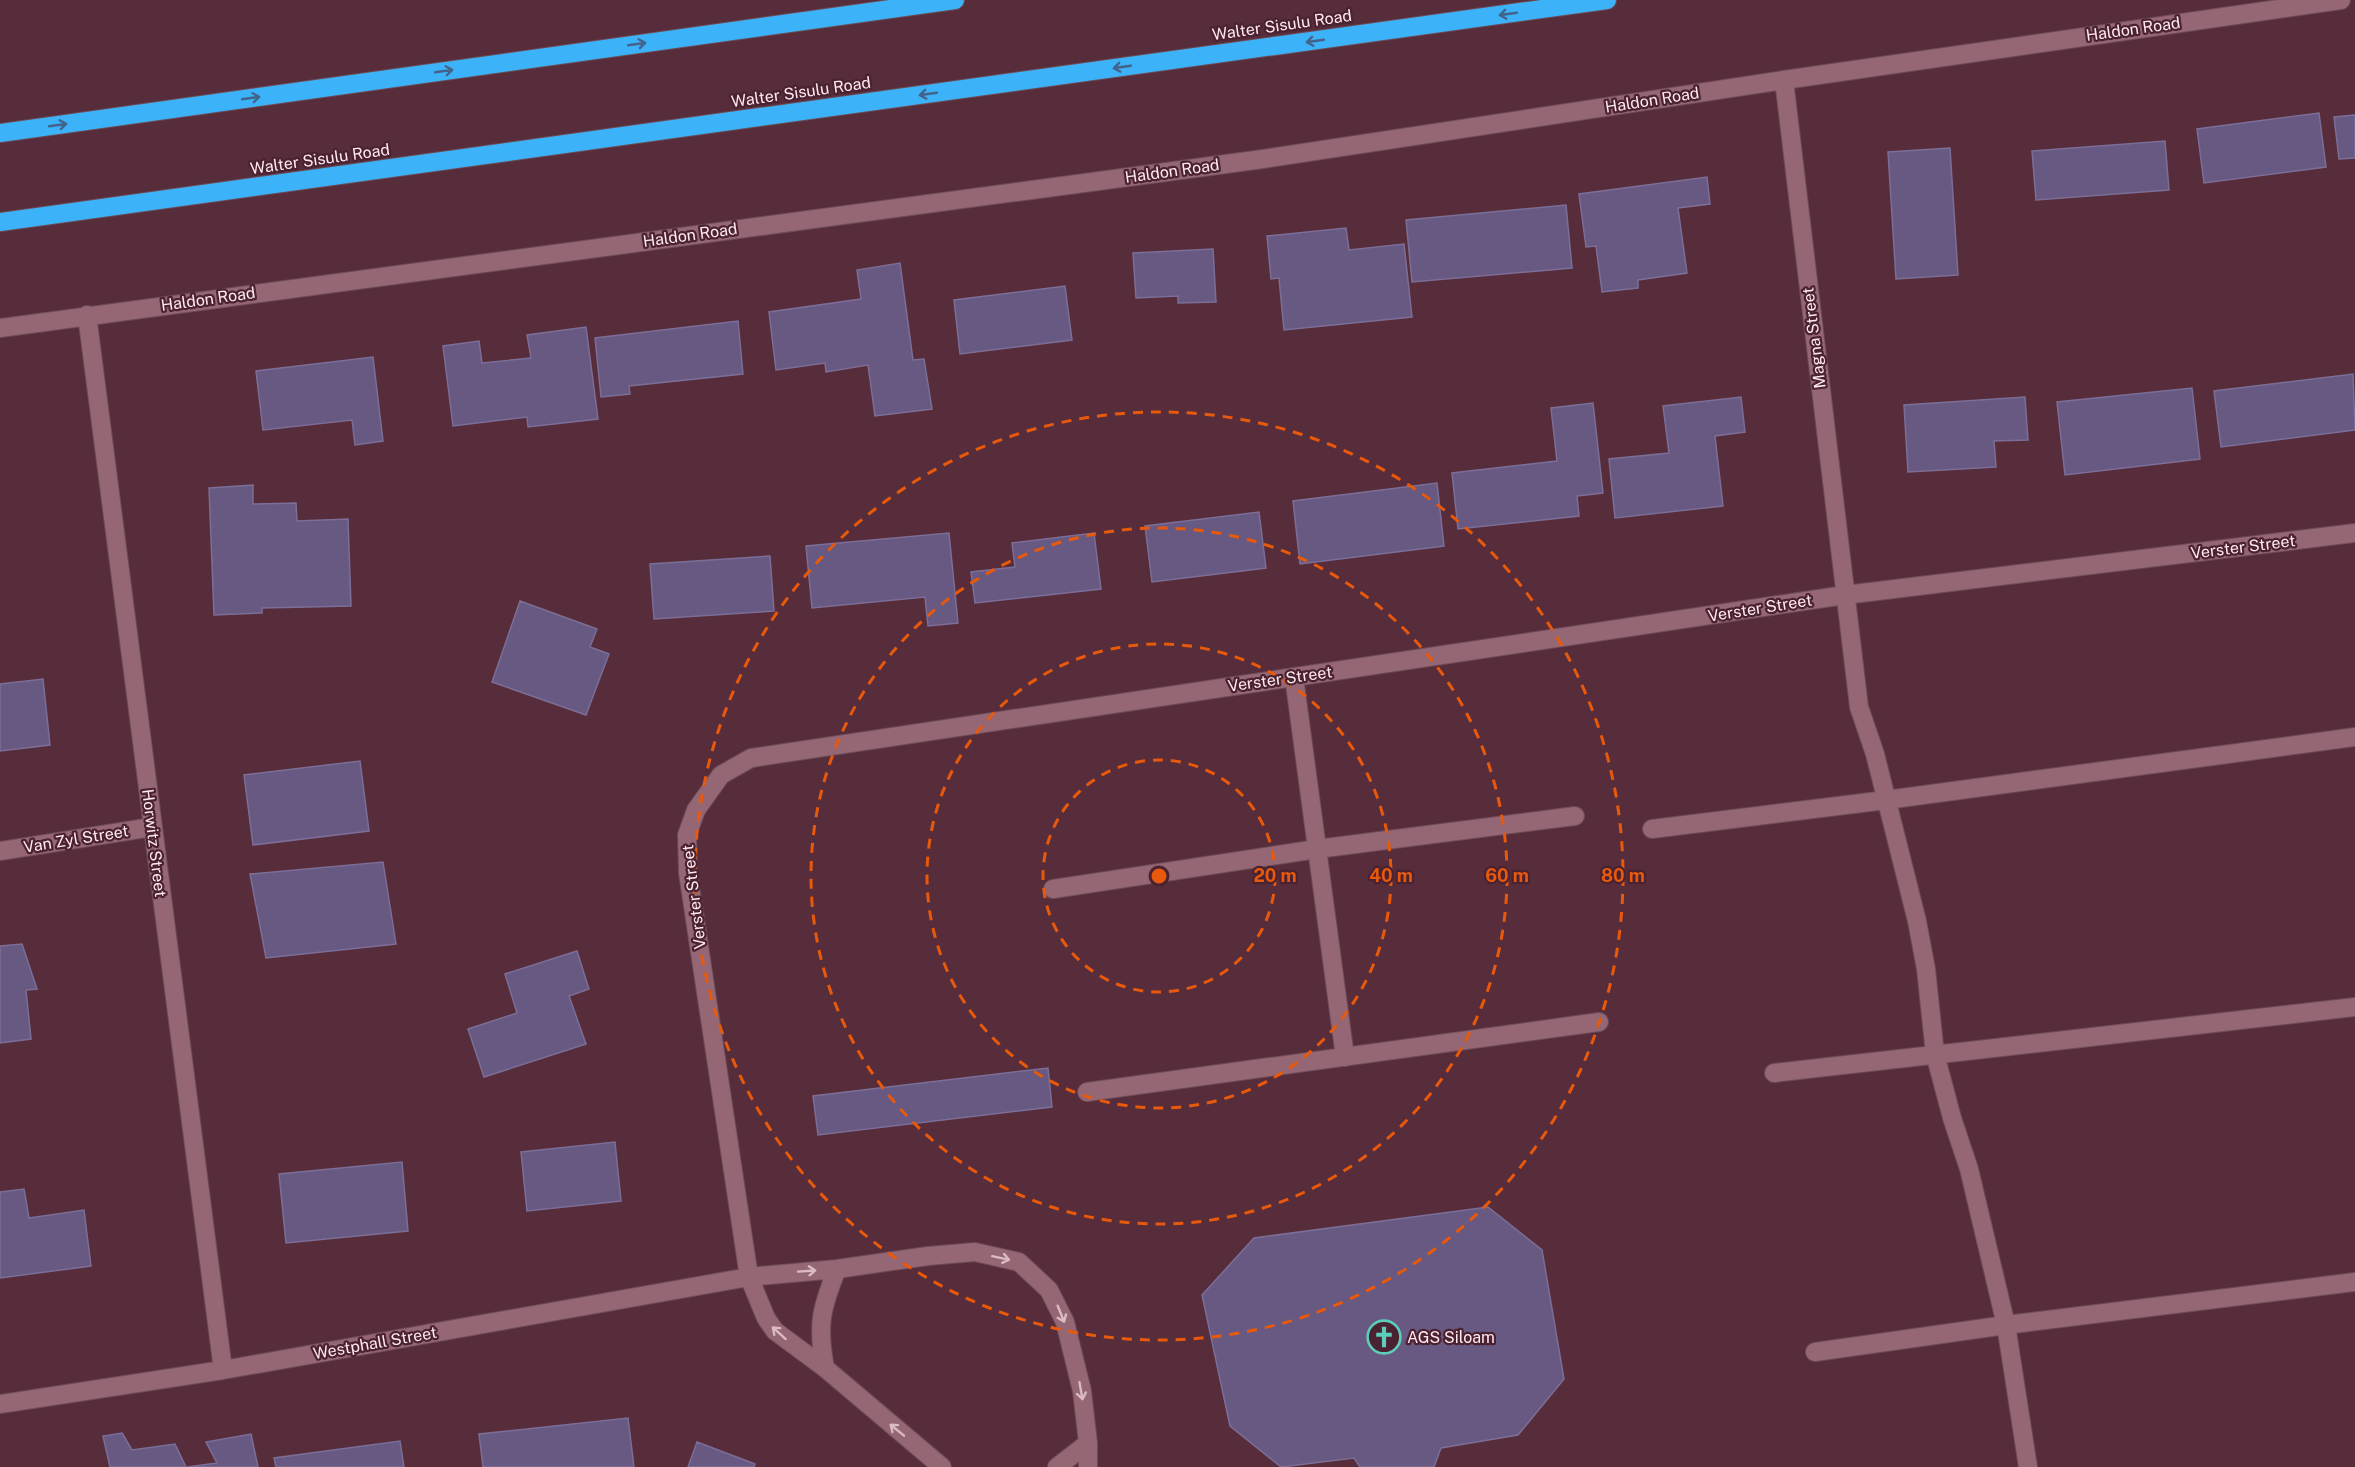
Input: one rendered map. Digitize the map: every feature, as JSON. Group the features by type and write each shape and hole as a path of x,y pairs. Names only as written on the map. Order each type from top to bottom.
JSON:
{"highway":[{"path":"0,133 956,0"},
{"name":"Walter Sisulu Road","path":"0,222 1607,0"}],"street":[{"name":"Haldon Road","path":"0,327 1251,161 1784,80 2341,0"},
{"name":"Magna Street","path":"1784,80 1859,706 1875,754 1917,921 1926,969 1935,1054 1952,1118 1969,1169 2006,1325 2028,1467"},
{"name":"Horwitz Street","path":"87,315 223,1370"},
{"name":"Verster Street","path":"749,1277 688,873 687,835 696,810 721,775 751,758 1845,595 2355,533"},
{"path":"1294,677 1345,1057"},
{"path":"1652,829 2355,737"},
{"path":"1053,889 1317,849 1575,816"},
{"name":"Van Zyl Street","path":"0,851 152,827"},
{"path":"1774,1073 2355,1008"},
{"path":"1087,1092 1599,1022"},
{"name":"Westphall Street","path":"0,1404 223,1370 749,1277 975,1252 1019,1262 1050,1290 1065,1322 1082,1391 1088,1443 1088,1467"},
{"path":"825,1368 820,1341 821,1316 825,1298 837,1269"},
{"path":"749,1277 766,1318 775,1331 825,1368 942,1467"},
{"path":"1815,1352 2006,1325 2355,1282"},
{"path":"1058,1467 1088,1443"}],"building":[{"path":"2319,113 2326,167 2204,183 2197,129"},
{"path":"2355,115 2355,158 2339,159 2334,117"},
{"path":"2165,141 2169,190 2036,200 2032,151"},
{"path":"1950,148 1958,275 1896,279 1888,152"},
{"path":"1707,177 1710,204 1678,208 1687,273 1638,280 1638,288 1602,292 1596,246 1586,247 1579,194"},
{"path":"1566,205 1572,268 1412,282 1406,220"},
{"path":"1346,228 1349,250 1404,244 1412,317 1284,330 1279,278 1271,279 1267,236"},
{"path":"1213,249 1216,302 1178,303 1178,296 1136,298 1133,253"},
{"path":"900,263 913,360 924,359 932,409 875,416 868,365 826,372 825,363 776,370 769,312 861,299 857,270"},
{"path":"1065,286 1072,340 960,354 954,300"},
{"path":"738,321 743,374 629,386 630,394 601,397 595,338"},
{"path":"586,327 598,419 528,427 527,417 453,426 443,346 479,341 482,363 531,358 527,335"},
{"path":"373,357 383,441 355,445 352,420 263,430 256,371"},
{"path":"2353,374 2355,430 2221,447 2214,391"},
{"path":"2192,388 2200,459 2065,475 2057,402"},
{"path":"1741,397 1745,432 1715,436 1723,506 1615,518 1609,459 1669,453 1663,406"},
{"path":"2025,397 2028,440 1994,441 1996,467 1908,472 1904,405"},
{"path":"1593,403 1603,493 1577,496 1579,516 1458,529 1452,473 1557,461 1551,408"},
{"path":"1437,483 1444,546 1300,564 1293,501"},
{"path":"253,485 253,504 296,503 297,521 348,519 351,606 262,608 262,613 214,615 209,488"},
{"path":"1259,512 1266,568 1152,582 1145,526"},
{"path":"949,533 958,623 928,626 925,597 812,608 806,546"},
{"path":"1094,533 1101,589 975,603 971,572 1015,567 1012,543"},
{"path":"770,556 774,611 654,619 650,564"},
{"path":"520,601 597,629 590,647 609,654 586,715 492,682"},
{"path":"43,679 50,745 0,751 0,684"},
{"path":"360,761 369,831 253,845 244,775"},
{"path":"383,862 396,944 266,958 250,874"},
{"path":"22,944 37,989 26,990 31,1039 0,1043 0,946"},
{"path":"577,951 589,989 569,996 586,1044 484,1077 468,1029 517,1013 505,974"},
{"path":"1048,1068 1052,1107 818,1135 813,1096"},
{"path":"615,1142 621,1201 527,1211 521,1152"},
{"path":"402,1162 408,1231 286,1243 279,1174"},
{"path":"24,1189 29,1218 84,1210 91,1266 0,1278 0,1192"},
{"name":"AGS Siloam","path":"1488,1207 1542,1250 1564,1379 1518,1435 1441,1448 1434,1467 1360,1467 1354,1458 1281,1467 1230,1426 1202,1295 1254,1238"},
{"path":"628,1418 634,1467 483,1467 479,1434"},
{"path":"122,1433 132,1450 175,1444 186,1467 110,1467 103,1436"},
{"path":"251,1434 258,1467 187,1467 217,1463 206,1442"},
{"path":"400,1441 404,1467 276,1467 274,1458"},
{"path":"697,1442 755,1464 754,1467 688,1467"}],"place":[{"name":"AGS Siloam","path":"1384,1337"}]}
